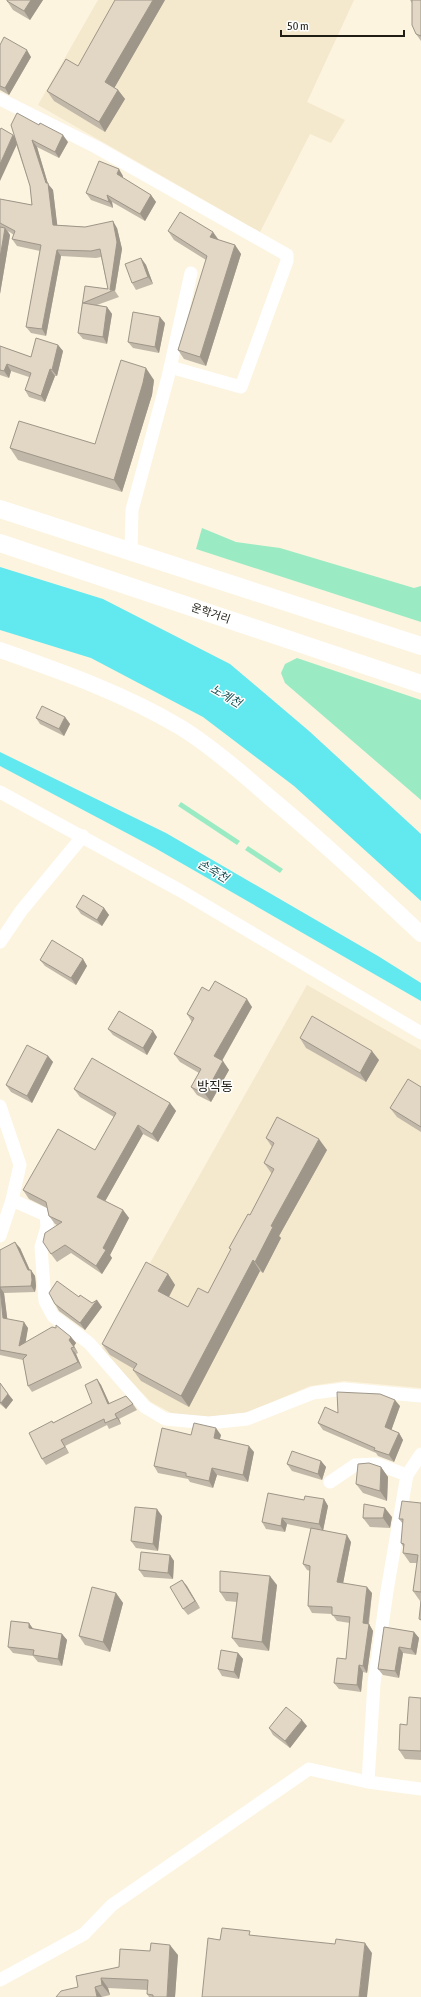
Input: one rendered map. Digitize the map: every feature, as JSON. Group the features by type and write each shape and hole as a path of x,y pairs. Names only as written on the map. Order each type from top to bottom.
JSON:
{"main road":[{"path":"0,508 421,646"},
{"name":"운학거리","path":"0,543 421,684"}],"street":[{"path":"0,99 96,147 287,254 287,261 241,387 170,367"},
{"path":"131,551 132,510 170,367 191,273"},
{"path":"0,650 80,678 122,696 182,728 240,772 324,843 421,934"},
{"path":"0,792 83,836 181,891 421,1033"},
{"path":"0,942 21,911 83,836"},
{"path":"0,1106 20,1165 12,1200 0,1236"},
{"path":"12,1200 46,1215 47,1228 41,1247 45,1301 53,1316 89,1343 145,1407 165,1419 209,1423 247,1419 314,1393 344,1389 421,1396"},
{"path":"368,1782 374,1683 387,1590 407,1475 421,1454"},
{"path":"330,1482 355,1465 377,1464 407,1475"},
{"path":"0,1980 84,1934 112,1905 309,1770 368,1782 421,1789"}],"shaded area":[{"path":"98,0 354,0 307,102 345,120 331,143 310,134 260,232 38,105"},
{"path":"307,985 421,1050 421,1388 344,1381 310,1386 249,1412 208,1418 175,1415 151,1402 101,1350"}],"green space":[{"path":"202,528 236,542 280,548 414,588 421,586 421,622 196,549"},
{"path":"297,658 421,700 421,800 285,683 281,673 285,664"},
{"path":"181,802 240,841 237,845 178,806"},
{"path":"248,846 283,869 280,873 245,850"}],"water":[{"name":"노계천","path":"0,567 103,599 230,664 309,731 421,834 421,901 294,786 203,717 91,658 0,630"},
{"name":"손죽천","path":"0,752 166,833 378,956 421,983 421,1001 155,848 0,766"}],"building":[{"path":"7,0 31,0 24,11"},
{"path":"115,0 153,0 105,82 118,90 99,122 47,91 66,59 78,66"},
{"path":"412,0 421,0 421,36 416,34 412,25"},
{"path":"4,37 27,50 5,88 0,86 0,45"},
{"path":"17,113 39,125 40,123 63,135 55,152 32,140 46,183 48,183 53,225 85,227 113,221 117,242 110,290 114,290 83,303 107,307 103,337 78,333 85,286 108,289 100,249 91,251 57,250 42,329 26,327 41,245 12,239 15,231 0,223 0,199 32,205 30,186 11,125"},
{"path":"1,128 13,135 0,164 0,130"},
{"path":"99,161 119,169 117,174 151,195 140,214 107,195 109,202 86,193"},
{"path":"180,212 213,232 210,237 235,245 200,357 178,350 207,256 168,231"},
{"path":"0,227 5,228 0,258"},
{"path":"141,258 148,277 132,283 125,264"},
{"path":"133,312 160,317 155,347 128,342"},
{"path":"36,338 58,345 52,370 50,369 41,396 25,390 31,373 7,364 4,371 0,370 0,346 31,357"},
{"path":"121,360 146,368 143,383 114,480 10,448 19,421 95,444"},
{"path":"42,706 65,717 59,729 36,718"},
{"path":"83,895 104,908 97,920 76,907"},
{"path":"52,940 83,959 71,978 40,960"},
{"path":"215,981 247,999 214,1056 223,1061 205,1094 191,1087 201,1069 174,1054 194,1018 187,1014 202,987 209,991"},
{"path":"119,1011 153,1031 143,1048 108,1029"},
{"path":"312,1016 372,1051 360,1073 300,1038"},
{"path":"27,1045 48,1056 27,1096 6,1085"},
{"path":"92,1058 170,1103 152,1134 138,1125 97,1197 123,1210 103,1248 106,1250 96,1266 65,1245 51,1254 43,1242 45,1233 62,1222 49,1216 46,1202 23,1190 58,1129 95,1150 116,1113 74,1089"},
{"path":"408,1079 421,1087 421,1127 390,1108"},
{"path":"277,1117 319,1139 271,1226 273,1227 255,1262 253,1260 181,1396 133,1370 137,1364 102,1344 146,1262 168,1274 158,1291 188,1307 198,1288 208,1293 231,1249 229,1248 248,1214 250,1215 274,1169 264,1163 274,1143 266,1138"},
{"path":"15,1242 28,1270 31,1270 31,1286 0,1287 0,1250"},
{"path":"57,1281 79,1297 80,1295 92,1303 97,1300 80,1323 55,1304 49,1293"},
{"path":"0,1287 3,1318 24,1322 19,1346 52,1327 56,1328 56,1325 71,1337 69,1340 74,1347 71,1348 78,1362 28,1386 23,1359 27,1355 0,1350"},
{"path":"97,1379 108,1404 126,1396 133,1404 115,1414 117,1418 105,1423 104,1419 61,1440 65,1447 42,1459 29,1433 52,1421 53,1423 92,1403 85,1385"},
{"path":"0,1383 8,1394 1,1403 0,1402"},
{"path":"337,1392 380,1394 395,1400 385,1427 399,1433 389,1455 374,1450 375,1448 318,1423 325,1407 338,1413"},
{"path":"194,1423 216,1428 214,1438 249,1446 243,1475 212,1468 209,1481 186,1476 186,1473 154,1466 162,1428 191,1435"},
{"path":"292,1451 321,1461 318,1474 287,1464"},
{"path":"369,1463 381,1467 380,1491 356,1484 358,1464"},
{"path":"268,1493 304,1500 305,1496 324,1499 319,1524 282,1518 281,1526 262,1522"},
{"path":"402,1501 421,1503 421,1592 413,1591 418,1555 403,1553 404,1544 401,1543 403,1519 399,1519"},
{"path":"364,1504 385,1508 383,1518 363,1518"},
{"path":"135,1507 157,1509 153,1544 131,1541"},
{"path":"311,1528 347,1535 337,1582 367,1587 363,1623 369,1624 363,1666 359,1665 357,1685 334,1683 337,1658 346,1659 350,1617 332,1615 332,1607 308,1606 310,1566 303,1564"},
{"path":"141,1552 170,1555 168,1573 139,1570"},
{"path":"220,1571 270,1576 262,1642 232,1638 238,1593 220,1592"},
{"path":"182,1580 195,1601 183,1609 170,1587"},
{"path":"92,1587 116,1593 103,1642 79,1636"},
{"path":"421,1601 421,1620 419,1619"},
{"path":"11,1621 29,1623 29,1628 62,1634 58,1659 33,1655 34,1650 8,1647"},
{"path":"384,1627 414,1632 411,1649 399,1647 395,1671 378,1669"},
{"path":"221,1650 238,1653 234,1672 218,1669"},
{"path":"409,1697 421,1698 421,1751 399,1750 400,1724 407,1725"},
{"path":"286,1707 302,1720 285,1741 269,1728"},
{"path":"222,1928 250,1931 249,1935 335,1944 336,1939 365,1943 359,1997 202,1997 208,1938 220,1940"},
{"path":"151,1943 170,1945 167,1997 153,1997 153,1995 147,1994 148,1980 101,1978 102,1985 95,1987 97,1997 56,1997 61,1991 78,1987 76,1976 119,1967 120,1949 150,1951"}],"district":[{"name":"방직동","path":"215,1086"}]}
